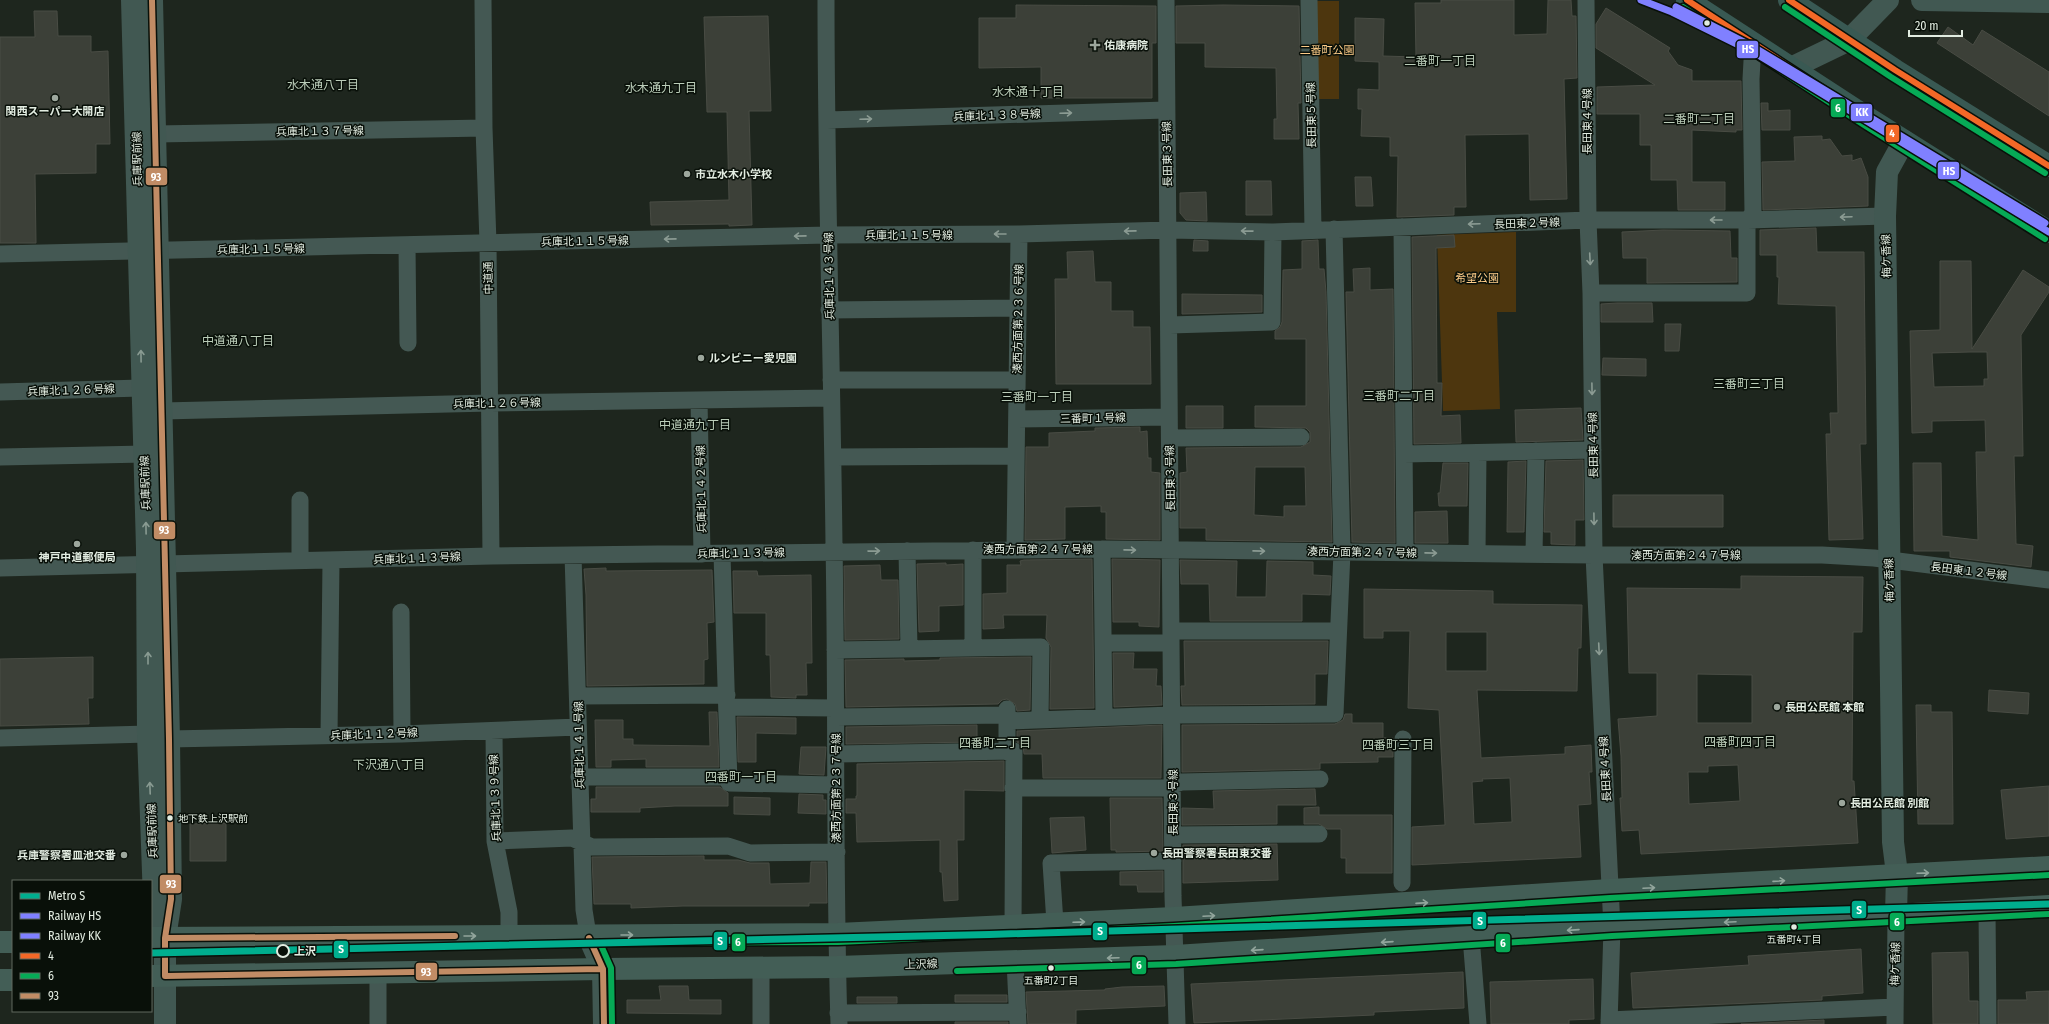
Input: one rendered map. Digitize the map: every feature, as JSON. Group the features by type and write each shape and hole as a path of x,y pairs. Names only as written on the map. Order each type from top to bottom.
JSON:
{"highway":[{"path":"1687,0 1790,68 2049,232"},
{"path":"1788,0 2049,166"}],"main road":[{"path":"158,938 838,934 1174,918 1610,890 2049,867"},
{"name":"上沢線","path":"158,976 837,967 1175,956 1612,928 1896,915 2049,906"},
{"path":"0,942 12,942"},
{"path":"0,980 12,980"}],"street":[{"name":"兵庫駅前線","path":"132,0 148,252 163,411 148,734 154,900 158,938"},
{"name":"兵庫駅前線","path":"152,0 156,134 148,252 142,388 145,454 157,565 170,739 171,899 158,938"},
{"name":"中道通","path":"483,0 484,128 488,243 491,556"},
{"name":"兵庫北１４３号線","path":"826,0 829,310 834,552"},
{"name":"長田東３号線","path":"1166,0 1166,110 1170,325 1169,417 1173,861 1177,1024"},
{"name":"長田東５号線","path":"1309,0 1313,230"},
{"name":"長田東４号線","path":"1586,0 1594,555 1612,928 1610,952 1609,1022"},
{"path":"1922,0 2049,2"},
{"path":"1790,68 1849,40 1885,2"},
{"path":"1591,293 1747,293 1748,220 1753,213 1751,79 1753,43"},
{"name":"兵庫北１３８号線","path":"827,120 1166,110"},
{"name":"兵庫北１３７号線","path":"156,134 484,128"},
{"name":"梅ケ香線","path":"1895,1016 1897,874 1893,842 1885,216 1886,172 1904,141"},
{"name":"長田東２号線","path":"1169,230 1273,232 1588,220 1748,220 1885,216"},
{"path":"1402,227 1406,553"},
{"path":"578,696 727,701 836,712 1007,715 1040,720 1172,715 1335,714 1342,552 1334,229"},
{"name":"兵庫北１１５号線","path":"0,254 148,252 828,235 1019,234 1169,230"},
{"path":"1170,325 1272,322 1273,232"},
{"name":"湊西方面第２３６号線","path":"1015,549 1019,234"},
{"path":"407,245 408,343"},
{"path":"829,310 1018,308"},
{"path":"831,380 1017,380"},
{"name":"兵庫北１２６号線","path":"0,392 142,388"},
{"name":"兵庫北１２６号線","path":"163,411 490,403 832,398"},
{"name":"兵庫北１４２号線","path":"699,400 702,554"},
{"name":"三番町１号線","path":"1017,419 1169,417"},
{"path":"1170,438 1301,437"},
{"path":"1404,454 1593,450"},
{"path":"1534,554 1536,451"},
{"path":"1477,554 1478,453"},
{"path":"0,457 145,454"},
{"path":"833,457 1016,456"},
{"path":"300,500 300,561"},
{"path":"1102,549 1104,717"},
{"name":"湊西方面第２４７号線","path":"834,552 1102,549 1594,555 1822,555 1889,561"},
{"path":"973,550 973,648"},
{"path":"907,551 909,649"},
{"name":"兵庫北１１３号線","path":"0,568 491,556 834,552"},
{"name":"湊西方面第２３７号線","path":"834,552 836,712 835,785 839,1018"},
{"path":"722,554 729,783 835,785"},
{"name":"兵庫北１４１号線","path":"573,555 584,910 588,935"},
{"path":"330,736 331,561"},
{"name":"長田東１２号線","path":"1889,561 2049,580"},
{"path":"401,612 402,734"},
{"path":"1104,643 1171,637 1338,631"},
{"path":"835,650 1041,647 1040,720"},
{"path":"1007,715 1007,752"},
{"name":"兵庫北１１２号線","path":"170,739 402,734 578,727"},
{"name":"兵庫北１３９号線","path":"494,731 495,840 509,912 509,936"},
{"path":"0,738 148,734"},
{"path":"1402,883 1403,739"},
{"path":"836,754 1014,751 1012,925"},
{"path":"579,777 729,777"},
{"path":"1014,788 1163,788 1182,782 1320,779"},
{"path":"1173,836 1319,834"},
{"path":"495,840 572,838 592,846 728,846 750,853 836,852"},
{"path":"1055,923 1051,863 1173,861"},
{"path":"1988,909 1988,1024"},
{"path":"588,935 603,969 604,1024"},
{"path":"1471,937 1478,1024"},
{"path":"158,938 158,976 165,1024"},
{"path":"839,1018 1018,1018 1015,961"},
{"path":"761,968 761,1024"},
{"path":"378,972 378,1024"},
{"path":"1609,1022 1895,1016"}],"green space":[{"name":"二番町公園","path":"1315,1 1339,1 1339,99 1315,99"},
{"name":"希望公園","path":"1516,232 1516,312 1497,312 1500,409 1443,411 1437,235"}],"building":[{"path":"1441,0 1514,0 1514,35 1547,34 1548,0 1571,0 1572,16 1576,16 1577,78 1564,79 1567,199 1530,200 1529,134 1465,135 1466,207 1454,207 1454,215 1397,217 1398,156 1390,156 1390,137 1361,136 1362,109 1358,109 1358,89 1379,90 1379,62 1355,61 1355,18 1384,19 1383,56 1416,57 1415,3 1441,3"},
{"path":"1016,5 1156,6 1156,43 1152,43 1152,98 1041,98 1041,67 979,68 979,18 1016,18"},
{"path":"1176,6 1299,6 1301,103 1298,103 1299,139 1274,139 1274,119 1277,119 1276,68 1205,67 1205,43 1176,43"},
{"path":"1606,8 1670,48 1668,51 1678,65 1692,70 1692,81 1741,81 1742,130 1736,130 1736,132 1692,130 1692,182 1725,182 1725,210 1678,210 1677,180 1651,180 1651,145 1640,145 1640,114 1597,114 1597,87 1655,85 1596,48 1596,24"},
{"name":"関西スーパー大開店","path":"34,11 57,11 58,36 91,36 91,52 108,51 110,144 96,144 96,173 35,174 36,243 0,243 0,37 35,37"},
{"path":"768,16 771,111 749,111 752,225 651,225 650,202 729,200 727,112 707,112 704,17"},
{"path":"1948,27 1973,45 1982,30 2049,72 2049,116 1937,43"},
{"path":"1761,103 1768,103 1768,111 1790,110 1790,130 1762,130"},
{"path":"1822,136 1822,140 1830,139 1842,156 1852,155 1852,161 1861,158 1868,177 1868,206 1763,210 1762,162 1795,161 1794,137"},
{"path":"1355,177 1371,177 1373,206 1356,206"},
{"path":"1246,181 1271,181 1272,215 1246,215"},
{"path":"1206,192 1207,221 1186,220 1180,213 1180,193"},
{"path":"1816,228 1817,252 1864,252 1866,444 1860,444 1863,539 1829,540 1826,434 1831,434 1830,413 1838,413 1836,306 1778,304 1779,277 1777,277 1777,255 1760,255 1760,230"},
{"path":"1663,230 1730,231 1731,258 1737,258 1737,282 1647,283 1647,258 1623,258 1622,232"},
{"path":"1454,235 1455,247 1436,248 1437,383 1442,383 1441,416 1460,415 1461,443 1414,444 1412,237"},
{"path":"1194,240 1208,241 1208,251 1193,251"},
{"path":"1318,240 1319,269 1324,269 1326,292 1332,542 1206,540 1206,528 1180,528 1180,473 1187,472 1186,448 1301,447 1310,442 1310,432 1306,428 1255,427 1255,406 1306,406 1306,339 1275,339 1275,331 1280,327 1282,322 1283,270 1302,269 1302,241","holes":["1255,467 1305,467 1306,506 1284,506 1284,517 1254,515"]},
{"path":"1093,251 1095,282 1111,282 1111,311 1133,311 1133,327 1150,327 1151,384 1056,384 1055,279 1068,279 1067,252"},
{"path":"1940,261 1971,261 1972,349 2023,270 2049,287 2049,292 2021,335 2023,456 2014,456 2016,544 2033,546 2031,567 1950,557 1950,551 1914,551 1913,463 1941,463 1942,536 1978,540 1976,452 1986,452 1985,420 1932,421 1932,432 1912,433 1910,331 1940,330","holes":["1987,352 1988,379 1984,379 1984,386 1934,387 1932,353"]},
{"path":"1370,268 1370,290 1393,289 1395,543 1352,542 1346,292 1354,292 1353,269"},
{"path":"1182,294 1262,295 1262,312 1182,314"},
{"path":"1652,303 1653,322 1601,322 1601,304"},
{"path":"1665,324 1681,324 1679,351 1665,351"},
{"path":"1603,358 1646,359 1646,376 1602,375"},
{"path":"1186,406 1223,406 1223,428 1186,428"},
{"path":"1581,408 1583,440 1516,442 1515,410"},
{"path":"1140,427 1140,432 1147,431 1148,458 1151,458 1151,472 1160,473 1160,540 1106,539 1106,512 1101,512 1101,506 1065,507 1065,539 1025,540 1026,447 1049,447 1049,433 1095,431 1095,428"},
{"path":"1583,460 1584,520 1575,520 1575,545 1551,544 1551,532 1544,532 1546,461"},
{"path":"1526,461 1524,532 1507,532 1508,462"},
{"path":"1443,463 1468,463 1467,506 1439,506 1438,493 1440,493"},
{"path":"1613,495 1723,495 1723,527 1613,527"},
{"path":"1447,511 1448,543 1415,543 1415,512"},
{"path":"1092,559 1094,708 1050,709 1051,647 1046,638 1047,615 1003,615 1004,628 983,629 983,594 1007,593 1007,565 1021,565 1020,561 1024,560"},
{"path":"1112,559 1160,560 1159,627 1139,626 1139,622 1113,622"},
{"path":"1180,560 1237,561 1236,597 1266,597 1267,561 1313,562 1313,575 1331,576 1330,595 1302,594 1302,621 1210,621 1209,584 1181,584"},
{"path":"946,563 946,565 963,564 963,605 939,606 939,631 919,632 917,564"},
{"path":"880,565 881,580 898,580 899,639 845,640 844,566"},
{"path":"606,568 606,571 712,570 714,622 707,623 708,659 704,660 704,684 587,686 586,595 584,569"},
{"path":"733,571 757,571 758,576 811,575 812,663 806,663 807,695 796,695 796,698 771,697 770,655 766,655 766,613 734,613"},
{"path":"1741,576 1863,577 1862,632 1853,632 1852,781 1854,781 1858,843 1641,854 1639,830 1622,831 1620,798 1622,798 1621,756 1618,719 1657,716 1657,673 1629,673 1627,588 1741,589","holes":["1697,674 1752,675 1752,723 1697,723","1738,765 1740,801 1689,804 1688,772 1708,772 1708,766"]},
{"path":"1364,589 1493,591 1493,604 1582,605 1581,648 1578,648 1577,691 1477,690 1481,758 1565,754 1565,747 1591,745 1592,772 1589,772 1591,804 1578,805 1581,857 1412,865 1412,827 1445,825 1439,710 1408,708 1410,631 1383,631 1383,638 1364,638","holes":["1446,632 1487,632 1487,671 1446,671","1510,778 1512,822 1474,824 1472,782 1483,781 1482,779"]},
{"path":"1184,641 1328,641 1327,674 1315,674 1315,704 1182,705 1181,686 1185,686"},
{"path":"1113,653 1134,653 1133,669 1157,669 1156,686 1161,686 1162,705 1114,707"},
{"path":"93,657 93,698 88,698 89,724 0,726 0,659"},
{"path":"1031,657 1030,710 1017,711 1015,704 1007,699 1002,700 998,704 846,707 845,660 904,659 904,661 940,660 940,658"},
{"path":"1989,690 2029,693 2028,714 1988,711"},
{"path":"1916,705 1931,705 1931,712 1952,712 1953,824 1918,824"},
{"path":"709,712 717,712 719,767 646,767 646,759 611,760 611,767 596,767 595,720 623,720 623,739 633,739 633,745 710,746"},
{"path":"1345,714 1352,714 1352,723 1383,723 1383,738 1393,738 1393,757 1378,757 1378,762 1320,763 1320,769 1182,772 1182,725 1335,724 1343,720"},
{"path":"737,717 796,718 796,734 756,733 756,762 738,762"},
{"path":"977,725 977,742 846,744 846,727"},
{"path":"1162,725 1161,778 1043,778 1042,754 1024,754 1023,746 1017,742 1017,731"},
{"path":"801,747 826,747 824,775 799,774"},
{"path":"1004,761 1004,791 964,790 964,840 957,840 958,900 944,901 942,872 940,872 940,840 857,842 856,813 846,813 846,799 856,799 857,796 857,764"},
{"path":"2049,786 2049,836 2006,839 2001,790"},
{"path":"596,787 720,787 728,793 728,806 675,806 640,808 640,812 591,812 591,799 596,799"},
{"path":"1315,789 1316,805 1277,805 1277,824 1182,825 1182,808 1214,809 1213,791"},
{"path":"799,794 823,795 823,800 826,800 826,814 798,813"},
{"path":"734,797 770,798 770,815 734,814"},
{"path":"1110,798 1162,798 1163,851 1116,852 1116,850 1111,850"},
{"path":"1319,807 1319,815 1392,815 1392,873 1346,873 1346,858 1341,858 1341,829 1327,829 1319,824 1304,824 1304,808"},
{"path":"1084,817 1086,850 1052,853 1050,818"},
{"path":"226,823 226,861 190,861 190,824"},
{"path":"1277,844 1278,880 1183,883 1183,845"},
{"path":"704,856 704,860 738,860 750,863 769,863 770,884 810,883 811,862 826,862 827,903 809,903 809,906 683,906 631,908 631,904 594,904 592,857"},
{"path":"1163,871 1163,892 1138,892 1137,885 1120,885 1120,872"},
{"path":"1861,949 1863,993 1822,996 1822,1000 1633,1008 1631,973 1749,965 1748,956"},
{"path":"1968,952 1969,1001 1978,1001 1978,1024 1933,1024 1932,953"},
{"path":"1463,972 1464,1008 1374,1012 1374,1015 1194,1023 1191,984"},
{"path":"1593,979 1594,1019 1569,1020 1569,1024 1491,1024 1490,982"},
{"path":"659,986 688,986 689,1000 721,1000 721,1014 627,1013 627,1000 661,1000"},
{"path":"1164,986 1165,1006 1076,1010 1076,1024 1028,1024 1026,992 1105,990 1122,987"},
{"path":"2049,991 2049,1024 1998,1024 1998,1000 2027,1000 2026,992"},
{"path":"955,995 1007,995 1007,1002 955,1002"},
{"path":"857,997 897,997 897,1003 857,1003"},
{"path":"1824,1020 1824,1024 1741,1024"},
{"path":"955,1022 1008,1022 1008,1024 955,1024"}],"metro line":[{"name":"S","path":"152,953 863,938 2049,904"}],"rail line":[{"name":"HS","path":"1641,0 1672,12 1755,53 2049,232"},
{"name":"KK","path":"1676,7 1750,45 2045,223"}],"transit line":[{"name":"93","path":"152,0 169,739 171,899 165,938 165,976 603,969"},
{"name":"4","path":"1687,0 1868,118 2049,232"},
{"name":"4","path":"1789,0 1895,70 2049,166"},
{"name":"6","path":"1683,7 1864,125 2045,239"},
{"name":"6","path":"1785,7 1891,77 2045,173"},
{"name":"6","path":"612,1024 611,968 600,943 838,942 1174,926 1610,898 2049,875"},
{"name":"6","path":"957,971 1176,964 1612,936 2049,914"},
{"name":"93","path":"165,938 455,936"},
{"name":"93","path":"589,938 603,969 604,1024"}],"place":[{"name":"佑康病院","path":"1095,45"},
{"name":"関西スーパー大開店","path":"55,98"},
{"name":"市立水木小学校","path":"687,174"},
{"name":"ルンビニー愛児園","path":"701,358"},
{"name":"神戸中道郵便局","path":"77,544"},
{"name":"長田公民館 本館","path":"1777,707"},
{"name":"長田公民館 別館","path":"1842,803"},
{"name":"地下鉄上沢駅前","path":"170,818"},
{"name":"長田警察署長田東交番","path":"1154,853"},
{"name":"兵庫警察署皿池交番","path":"124,855"},
{"name":"五番町4丁目","path":"1794,927"},
{"name":"上沢","path":"283,951"},
{"name":"五番町2丁目","path":"1051,968"}],"district":[{"name":"二番町一丁目","path":"1440,61"},
{"name":"水木通八丁目","path":"323,85"},
{"name":"水木通九丁目","path":"661,88"},
{"name":"水木通十丁目","path":"1028,92"},
{"name":"二番町二丁目","path":"1699,119"},
{"name":"中道通八丁目","path":"238,341"},
{"name":"三番町三丁目","path":"1749,384"},
{"name":"三番町二丁目","path":"1399,396"},
{"name":"三番町一丁目","path":"1037,397"},
{"name":"中道通九丁目","path":"695,425"},
{"name":"四番町四丁目","path":"1740,742"},
{"name":"四番町二丁目","path":"995,743"},
{"name":"四番町三丁目","path":"1398,745"},
{"name":"下沢通八丁目","path":"389,765"},
{"name":"四番町一丁目","path":"741,777"}]}
